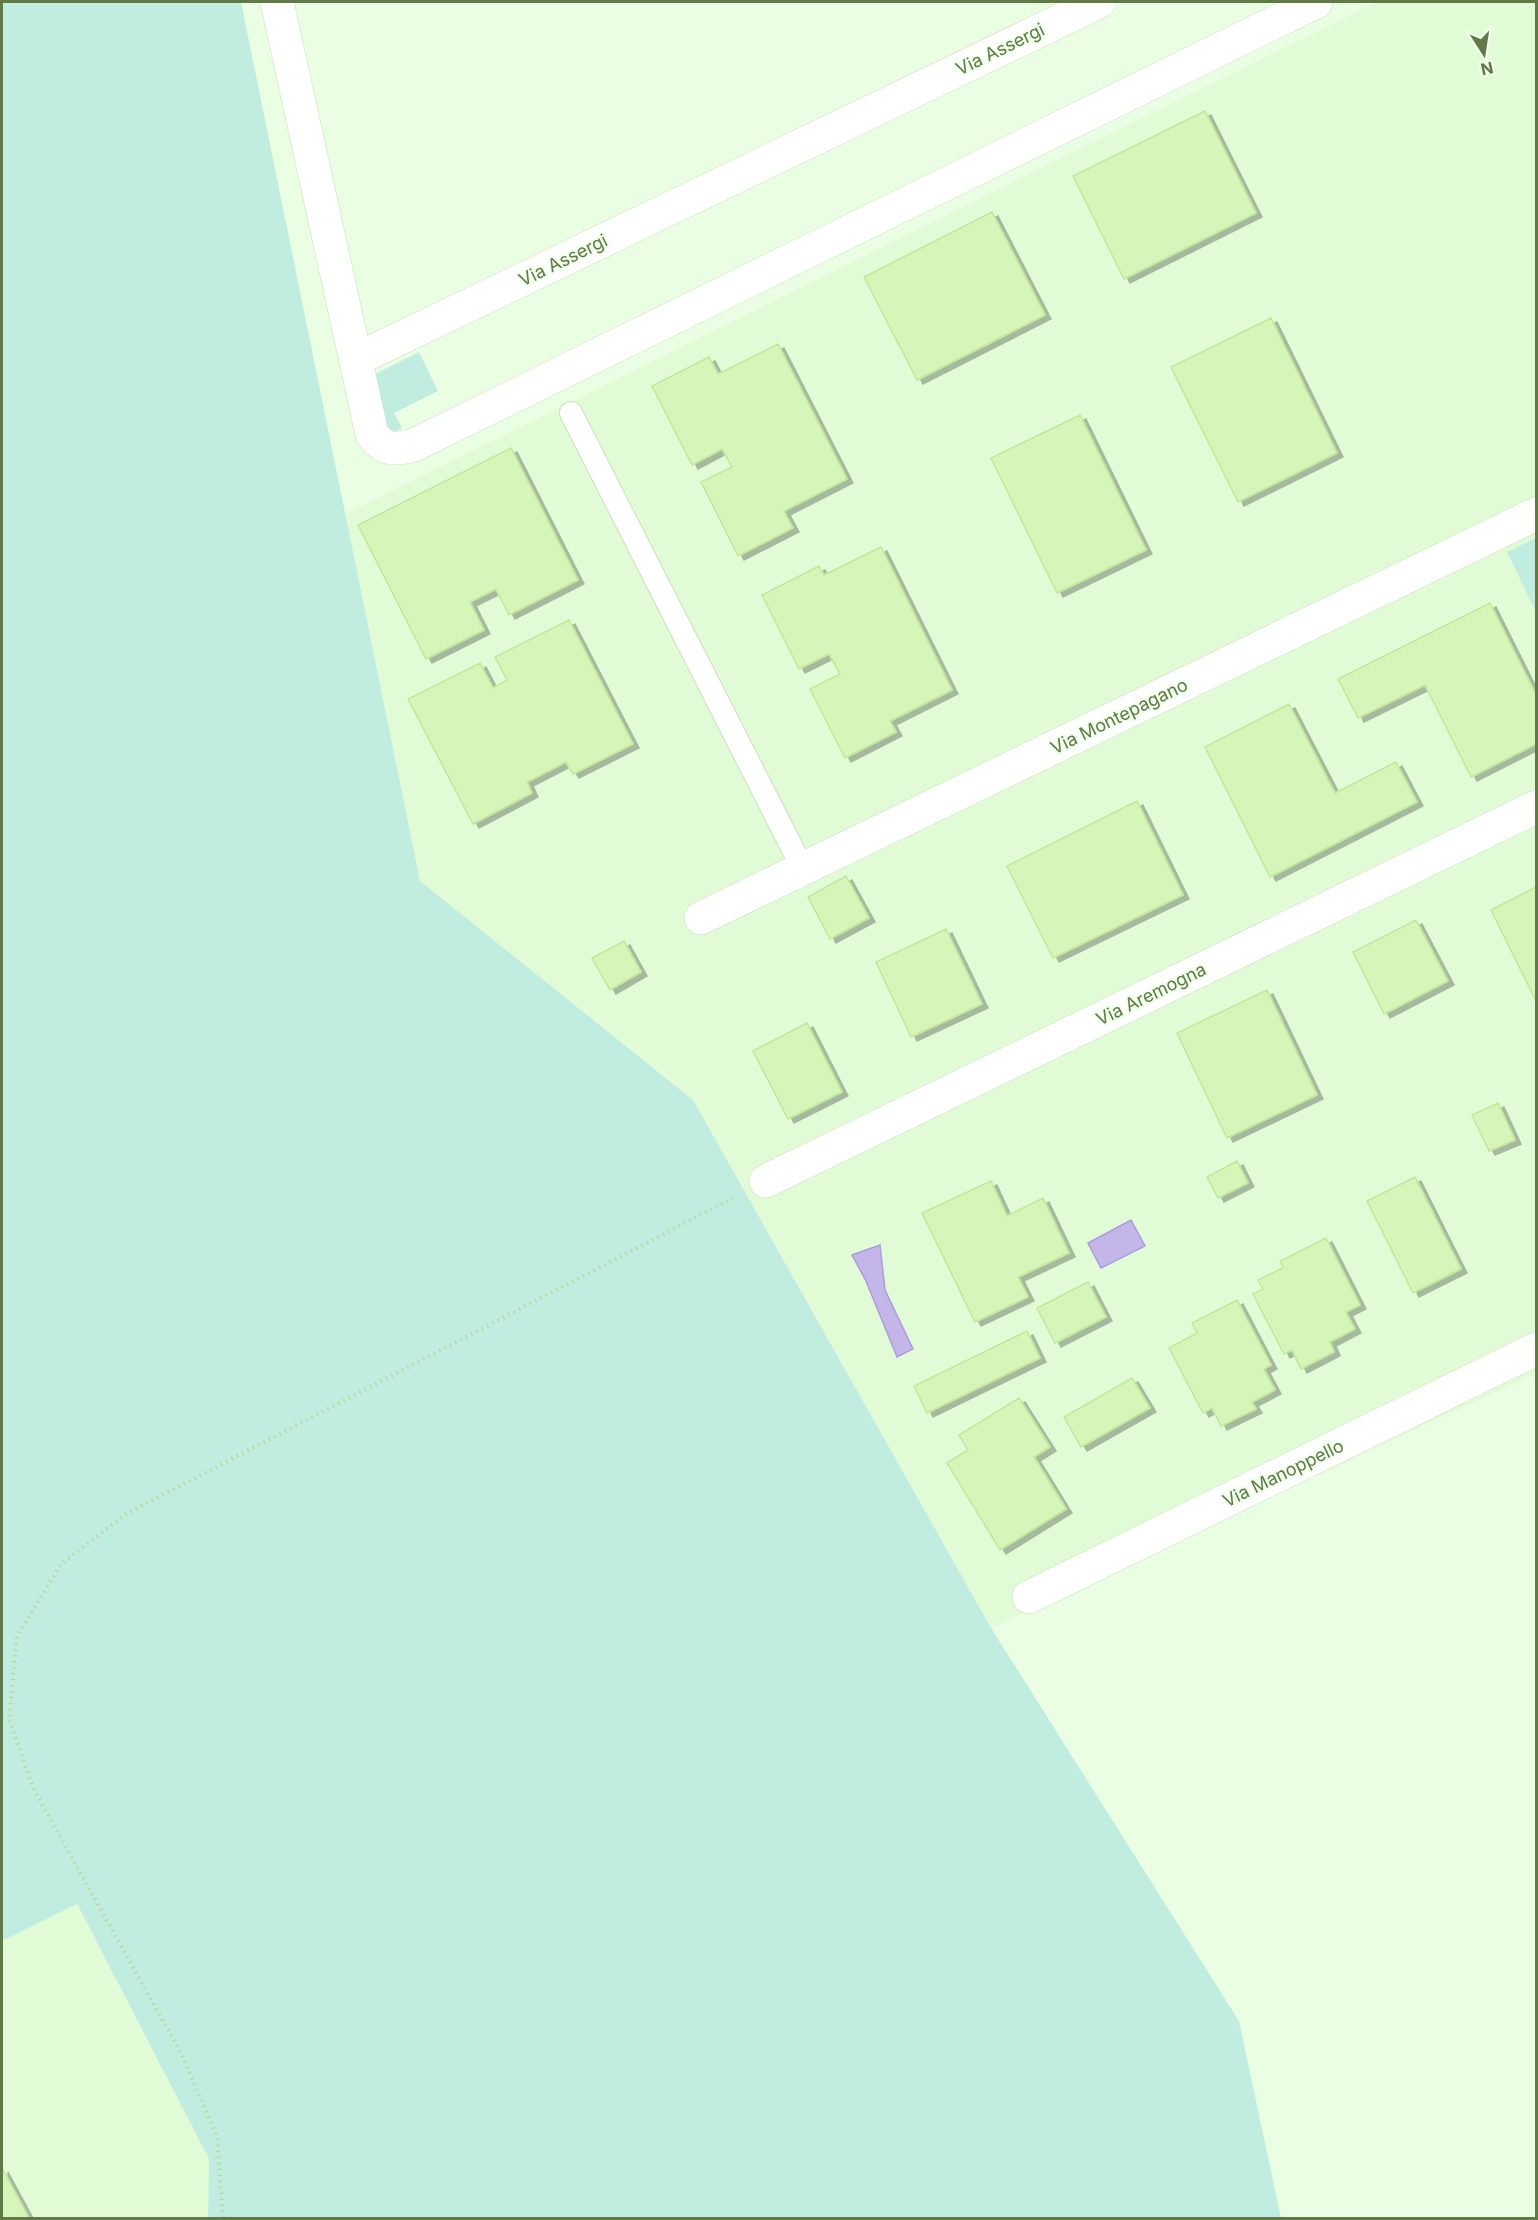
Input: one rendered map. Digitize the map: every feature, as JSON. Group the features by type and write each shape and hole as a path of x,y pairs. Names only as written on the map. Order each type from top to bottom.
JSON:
{"street":[{"path":"277,2 372,434 379,443 389,448 400,449 414,445 1316,2"},
{"name":"Via Assergi","path":"357,359 1099,2"},
{"name":"Via Montepagano","path":"701,918 1536,514"},
{"name":"Via Aremogna","path":"766,1182 1536,807"},
{"name":"Via Manoppello","path":"1029,1597 1536,1349"}],"lane":[{"path":"571,413 803,869"}],"path":[{"path":"223,2218 217,2137 182,2055 33,1788 9,1719 17,1636 61,1564 126,1514 766,1182"}],"shaded area":[{"path":"2,2 241,2 420,881 693,1100 991,1628 1239,2021 1281,2218 208,2218 209,2159 77,1904 2,1941"},
{"path":"1376,2 1536,2 1536,1373 991,1628 693,1100 420,881 345,514"},
{"path":"419,352 438,391 394,413 402,428 380,439 373,375"},
{"path":"1536,538 1536,612 1507,552"},
{"path":"1131,1220 1145,1246 1101,1268 1088,1243"},
{"path":"880,1245 885,1290 913,1349 897,1357 866,1281 852,1255"},
{"path":"76,1904 209,2159 208,2218 2,2218 2,1941"}],"building":[{"path":"1205,111 1256,213 1124,279 1073,176"},
{"path":"992,212 1045,315 917,380 864,277"},
{"path":"1271,318 1337,453 1238,502 1171,367"},
{"path":"778,344 847,479 784,511 793,528 738,556 701,482 732,467 722,449 692,465 652,386 709,357 718,374"},
{"path":"1080,415 1146,550 1057,593 991,458"},
{"path":"511,448 578,580 509,615 496,589 470,602 484,630 426,659 358,525"},
{"path":"881,547 952,690 890,721 896,732 845,758 810,689 840,674 829,654 799,669 762,595 819,566 824,575"},
{"path":"1490,603 1536,695 1536,744 1471,777 1425,685 1358,718 1338,679"},
{"path":"569,620 633,744 573,774 566,762 527,782 532,793 473,824 408,699 480,663 493,688 507,680 495,657"},
{"path":"1289,704 1335,793 1396,762 1417,802 1270,877 1205,747"},
{"path":"1137,801 1183,895 1053,958 1007,866"},
{"path":"846,876 869,918 830,939 808,897"},
{"path":"1536,887 1536,1001 1491,910"},
{"path":"1416,920 1448,981 1384,1014 1353,952"},
{"path":"946,929 982,1004 911,1037 876,962"},
{"path":"624,941 641,972 610,990 592,958"},
{"path":"1267,990 1317,1095 1227,1138 1177,1033"},
{"path":"807,1023 842,1092 788,1119 753,1051"},
{"path":"1498,1103 1515,1140 1489,1151 1472,1115"},
{"path":"1237,1161 1248,1183 1218,1198 1207,1177"},
{"path":"1415,1177 1461,1269 1413,1293 1367,1201"},
{"path":"991,1181 1007,1216 1043,1198 1069,1253 1018,1277 1028,1297 975,1322 922,1213"},
{"path":"1326,1238 1360,1305 1346,1312 1355,1329 1330,1342 1334,1352 1301,1369 1292,1350 1284,1354 1253,1294 1263,1289 1258,1280 1283,1268 1280,1261"},
{"path":"1088,1282 1106,1317 1055,1343 1037,1308"},
{"path":"1237,1300 1271,1365 1264,1369 1275,1390 1252,1402 1256,1409 1221,1426 1212,1408 1203,1413 1169,1348 1197,1333 1192,1323"},
{"path":"1027,1331 1040,1358 927,1413 914,1386"},
{"path":"1132,1378 1150,1408 1081,1447 1064,1417"},
{"path":"1019,1398 1050,1447 1034,1457 1066,1509 1000,1550 947,1463 968,1450 959,1435"},
{"path":"2,2168 29,2218 2,2218"}]}
